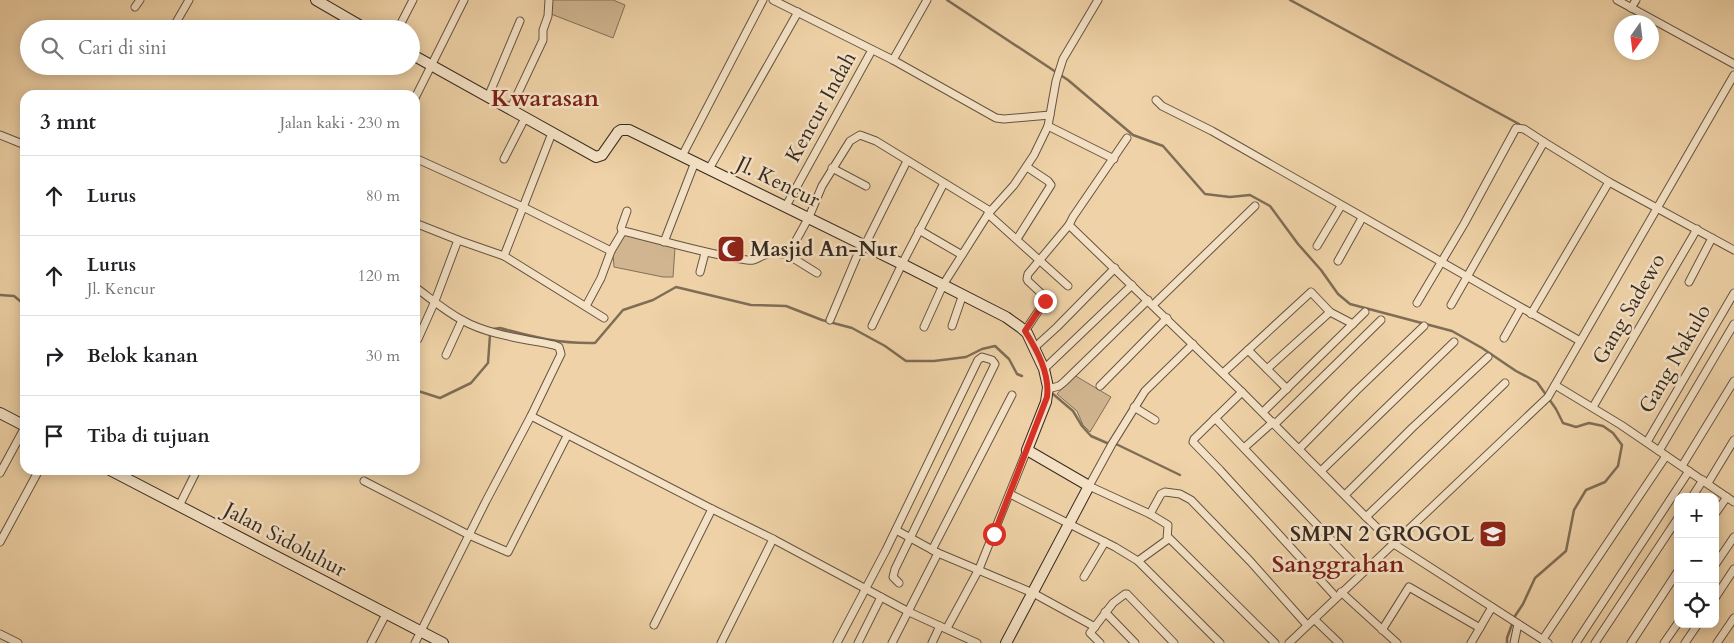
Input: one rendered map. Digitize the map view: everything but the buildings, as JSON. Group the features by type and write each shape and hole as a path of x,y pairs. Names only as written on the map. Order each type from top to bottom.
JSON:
{"street":[{"path":"134,7 140,0"},
{"path":"177,20 189,0"},
{"path":"316,0 350,20"},
{"path":"403,20 413,0"},
{"path":"419,90 464,0"},
{"path":"510,110 544,40 543,30 548,16 549,0"},
{"path":"682,156 763,0"},
{"path":"773,0 893,60 996,118 1050,115"},
{"path":"893,60 927,0"},
{"path":"924,327 943,284 989,212 1014,185 1027,167 1048,126 1056,81 1067,51 1098,0"},
{"path":"1617,0 1734,64"},
{"path":"1631,8 1636,0"},
{"path":"709,169 798,12"},
{"path":"488,97 520,21"},
{"name":"Kencur Indah","path":"786,206 872,50"},
{"name":"Jl. Kencur","path":"420,59 596,158 602,155 618,132 624,129 629,130 864,244 1006,317 1025,331 1044,370 1048,389 1046,402 1027,450"},
{"path":"1289,643 1548,397 1734,75"},
{"path":"1156,100 1162,106 1212,131 1580,341"},
{"path":"503,159 525,118"},
{"path":"1048,126 1114,159"},
{"path":"1417,303 1464,224 1516,128 1524,129 1609,182 1734,250"},
{"path":"504,256 552,133"},
{"path":"0,135 20,143"},
{"path":"788,255 832,168 850,140 860,135 876,142 989,212 1068,286"},
{"path":"1025,331 1045,301 1044,296 1030,284 1027,279 1028,274 1069,225 1127,138"},
{"path":"1451,305 1544,142"},
{"path":"420,160 523,207 611,250"},
{"path":"830,320 852,263 864,244 907,161"},
{"path":"664,242 695,162"},
{"path":"1017,239 1051,186 1048,181 1027,167"},
{"path":"832,168 866,186"},
{"path":"1531,314 1609,182"},
{"path":"872,326 944,183"},
{"path":"1048,389 1059,386 1064,382 1256,206"},
{"path":"1317,246 1341,206"},
{"path":"586,306 602,278 611,250 622,232 621,228 627,211"},
{"path":"1338,261 1362,218"},
{"path":"420,225 504,256 604,318"},
{"path":"1069,225 1151,302 1394,544 1546,641 1666,456"},
{"name":"Gang Sadewo","path":"1593,407 1697,229"},
{"path":"919,230 962,255"},
{"path":"622,232 705,252 752,260 769,254 788,255 817,273"},
{"path":"1689,282 1712,238"},
{"path":"420,335 458,240"},
{"path":"700,272 705,252"},
{"path":"1034,348 1058,327 1115,268"},
{"path":"1044,370 1132,285"},
{"path":"415,643 561,357 561,351 554,345 491,332 462,320 420,290"},
{"path":"1223,373 1311,292 1315,294 1330,312 1353,324"},
{"path":"952,326 963,294"},
{"name":"Gang Nakulo","path":"1647,442 1734,294"},
{"path":"1504,338 1521,308"},
{"path":"1267,368 1330,312"},
{"path":"1263,412 1365,312"},
{"path":"1100,386 1167,318"},
{"path":"446,355 462,320"},
{"path":"1244,448 1274,423 1381,320"},
{"path":"1659,451 1734,324"},
{"path":"1299,449 1424,326"},
{"path":"1321,471 1454,342"},
{"path":"1006,643 1089,486 1134,407 1150,385 1193,344"},
{"path":"1248,350 1287,389"},
{"path":"1345,495 1412,428 1488,357"},
{"path":"837,643 896,530 978,360 982,358 992,360 995,364 894,574 893,577 900,583"},
{"path":"1576,643 1686,468 1734,381"},
{"path":"1366,517 1505,383"},
{"path":"1554,388 1593,407 1734,502"},
{"path":"1242,392 1194,440 1194,444 1339,594 1396,643"},
{"path":"892,643 909,612 935,551 1012,395"},
{"path":"1134,407 1155,420"},
{"path":"0,413 20,423"},
{"path":"531,416 567,436 773,539 909,612 977,643"},
{"path":"1215,418 1362,572"},
{"path":"0,473 20,435"},
{"path":"364,481 469,535 508,552 567,436"},
{"path":"1695,493 1734,440"},
{"path":"932,643 980,570 1027,450 1089,486 1150,514 1168,525 1169,538 1275,643"},
{"path":"0,542 36,475"},
{"name":"Jalan Sidoluhur","path":"120,475 443,643"},
{"path":"179,506 195,475"},
{"path":"1150,514 1160,494 1164,492 1180,494 1191,500 1307,625"},
{"path":"1010,494 1105,542 1138,561 1220,643"},
{"path":"1719,508 1727,497"},
{"path":"654,625 712,509"},
{"path":"1595,643 1674,524"},
{"path":"896,530 935,551 1033,593 1095,627"},
{"path":"1719,559 1734,537"},
{"path":"1138,561 1169,538"},
{"path":"720,643 773,539"},
{"path":"1084,577 1105,542"},
{"path":"1719,592 1734,569"},
{"path":"1631,643 1674,577"},
{"path":"1382,630 1409,587 1480,628"},
{"path":"1100,643 1090,633 1122,595 1127,594 1169,641"},
{"path":"858,643 882,597"},
{"path":"1471,643 1492,607"},
{"path":"1106,612 1135,643"},
{"path":"371,643 386,614"},
{"path":"1314,618 1339,643"},
{"path":"1717,643 1734,618"},
{"path":"1514,643 1517,623"},
{"path":"1664,643 1674,628"},
{"path":"1685,643 1695,628"},
{"path":"0,634 18,643"}],"shaded area":[{"path":"551,0 613,0 625,5 613,38 551,14"},
{"path":"624,233 675,248 673,277 663,277 614,267 613,254"},
{"path":"1074,375 1111,397 1090,432 1083,425 1077,411 1057,394"}],"waterway":[{"path":"947,0 1068,80 1133,135 1163,146 1205,194 1230,197 1250,195 1270,206 1338,294 1350,304 1452,331 1537,382 1556,409 1563,423 1576,427 1589,423 1603,426 1613,433 1622,445 1618,466 1605,482 1586,490 1574,510 1566,551 1535,578 1515,616 1507,643"},
{"path":"1290,0 1519,124"},
{"path":"420,392 440,398 471,383 488,363 490,335 493,329 500,328 559,341 595,343 623,310 653,300 676,287 751,305 786,306 822,320 852,328 885,346 906,361 934,361 966,357 982,349 995,346 1009,359 1017,374 1022,376"},
{"path":"0,295 14,296 20,301"},
{"path":"1053,394 1073,411 1091,436 1107,443 1114,443 1180,475"}],"place":[{"name":"Masjid An-Nur","path":"731,249"},
{"name":"SMPN 2 GROGOL","path":"1493,534"}],"district":[{"name":"Kwarasan","path":"545,98"},
{"name":"Sanggrahan","path":"1338,564"}],"route":[{"path":"994,534 1046,402 1047,379 1025,331 1045,301"}]}
